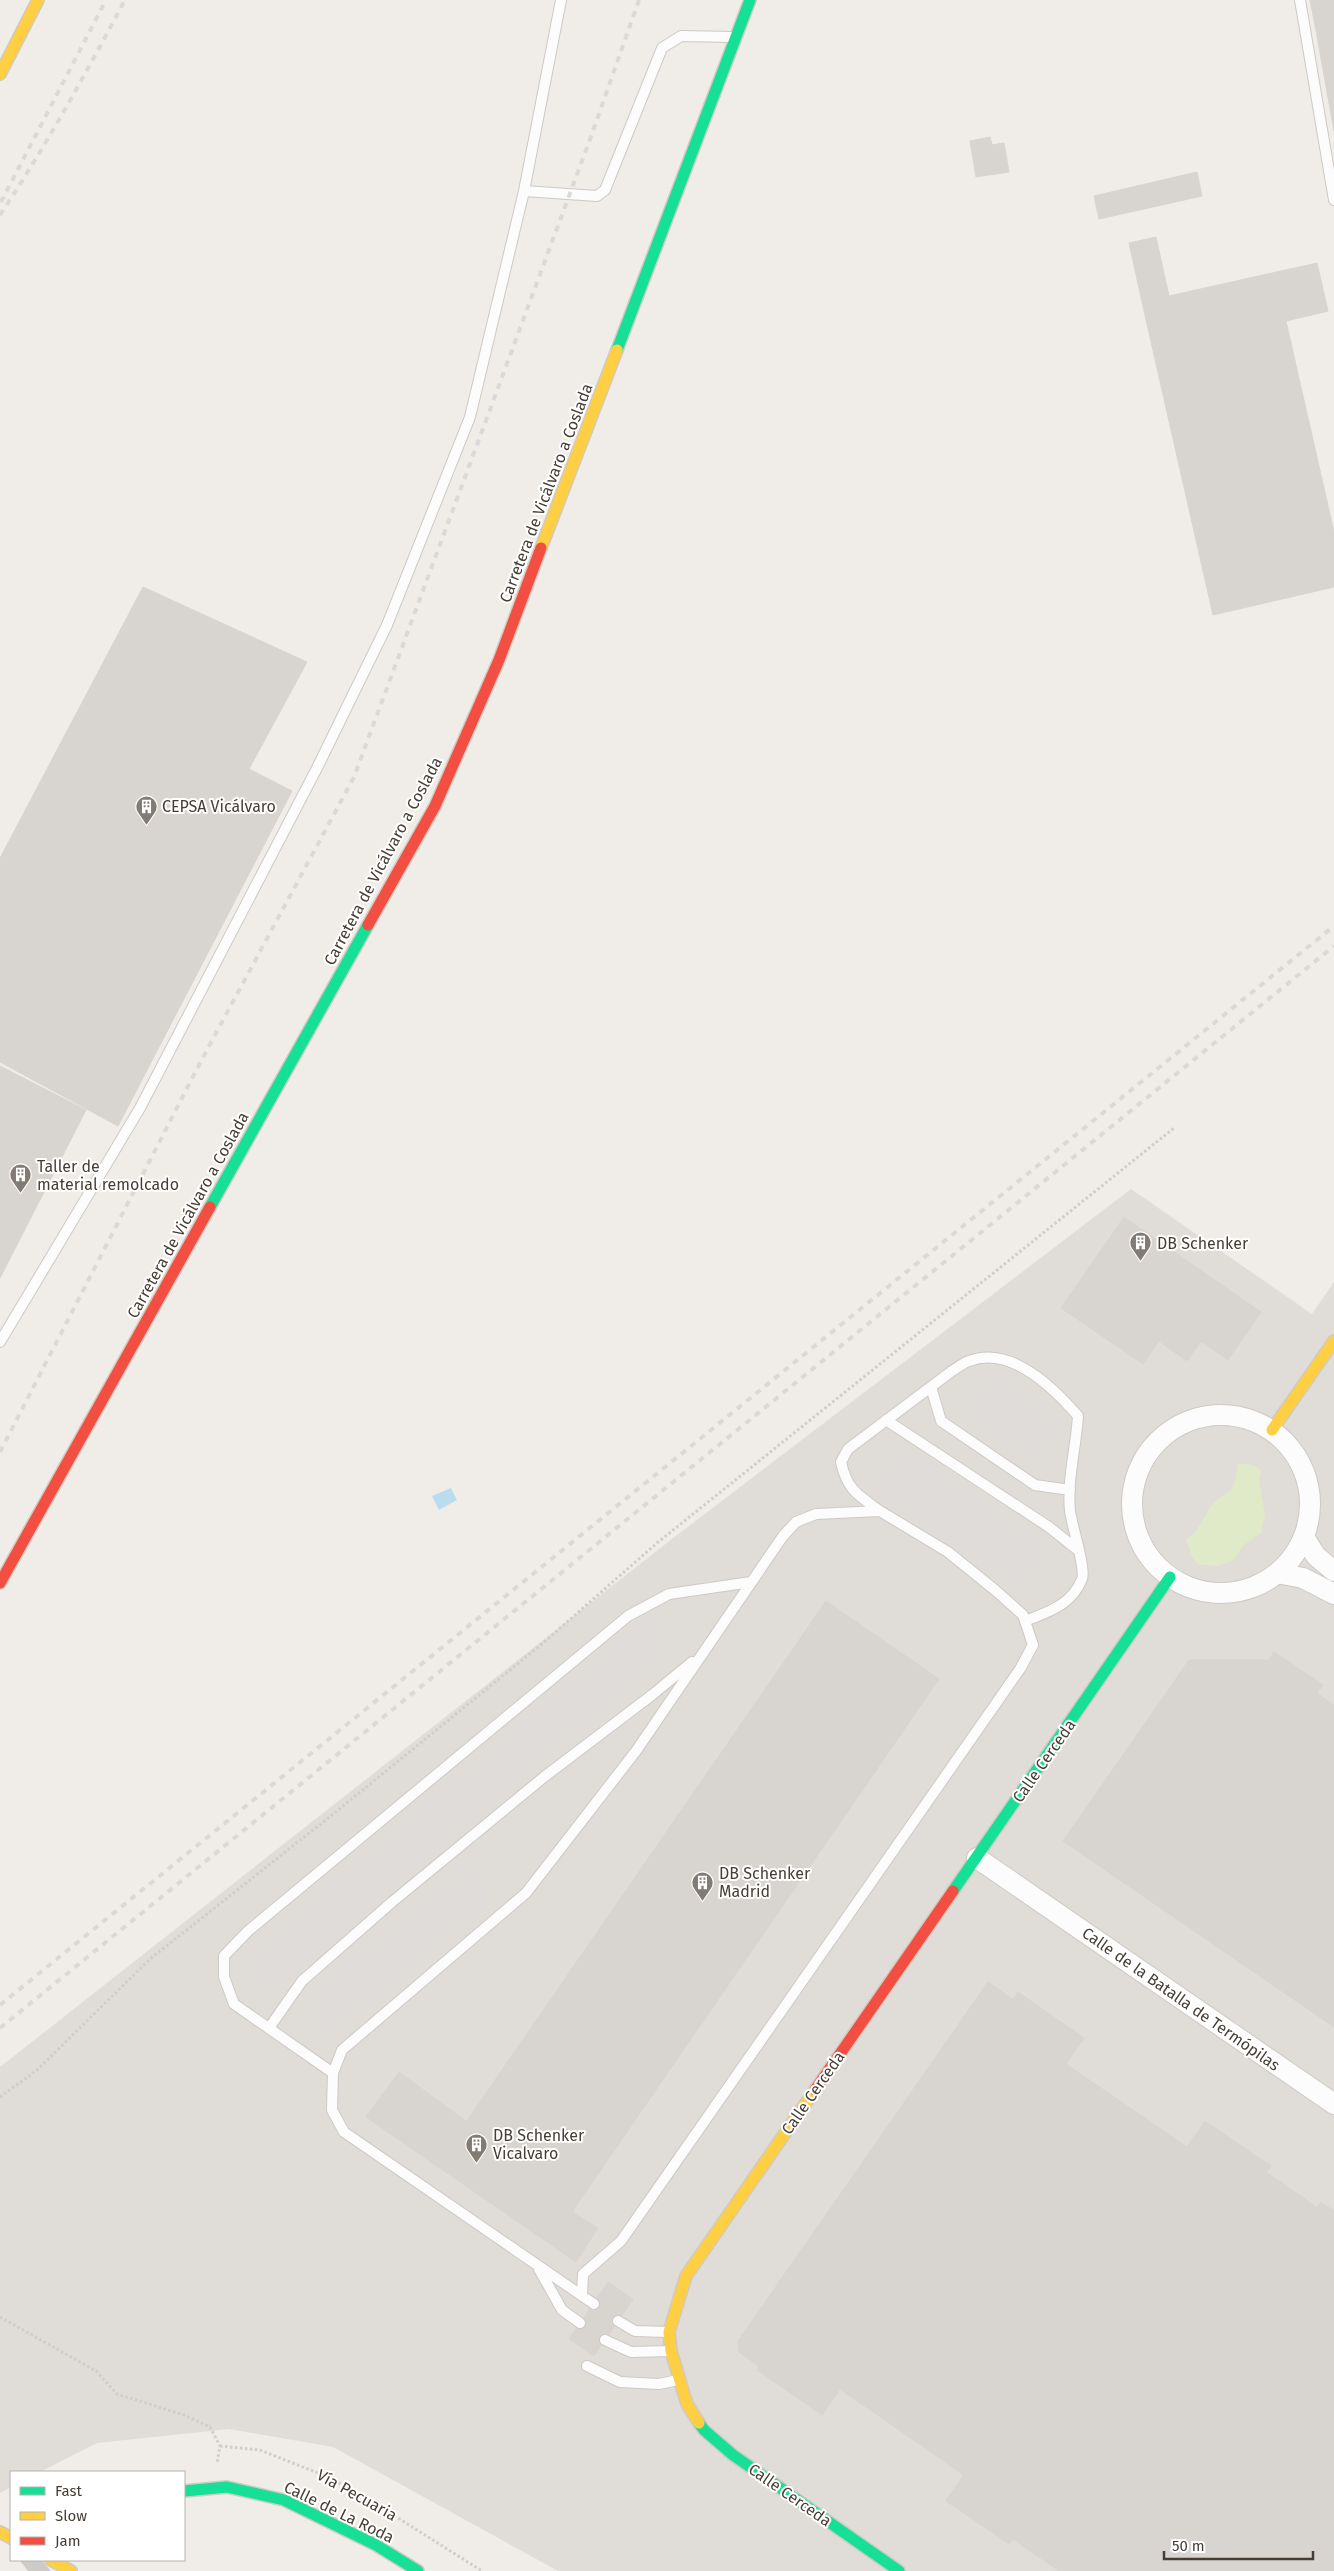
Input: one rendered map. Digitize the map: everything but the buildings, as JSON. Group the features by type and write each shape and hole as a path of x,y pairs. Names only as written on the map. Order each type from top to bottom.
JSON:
{"main road":[{"path":"0,74 38,0"},
{"name":"Carretera de Vicálvaro a Coslada","path":"0,1583 435,806 499,660 750,0"},
{"path":"1272,1430 1334,1341"},
{"name":"Calle Cerceda","path":"899,2571 733,2455 704,2430 687,2404 671,2351 669,2332 686,2276 1170,1577"},
{"name":"Calle de La Roda","path":"185,2491 227,2487 284,2500 376,2545 418,2571"},
{"path":"52,2561 71,2571"}],"street":[{"path":"1209,1415 1238,1416 1256,1421 1272,1430 1294,1452 1306,1478 1310,1508 1304,1538 1297,1551 1277,1573 1261,1584 1243,1590 1224,1593 1205,1592 1186,1586 1170,1577 1156,1565 1144,1550 1136,1534 1131,1496 1135,1478 1142,1461 1152,1445 1166,1432 1182,1423 1209,1415"},
{"path":"1304,1538 1316,1556 1334,1571"},
{"path":"1277,1573 1303,1578 1334,1594"},
{"name":"Calle de la Batalla de Termópilas","path":"977,1858 1334,2104"}],"lane":[{"path":"0,1342 140,1108 318,766 387,625 470,417 524,191 562,0"},
{"path":"1300,0 1334,200"},
{"path":"524,191 597,196 605,190 662,48 681,36 737,37"},
{"path":"582,2296 584,2274 621,2241 1020,1668 1033,1645 1025,1621 1023,1615 948,1552 880,1512 852,1491 845,1480 841,1462 848,1449 931,1387 970,1361 995,1358 1006,1360 1032,1375 1053,1391 1078,1416 1070,1490 1070,1512 1083,1577 1076,1591 1060,1607 1025,1621"},
{"path":"931,1387 941,1420 1035,1485 1070,1490"},
{"path":"886,1420 1049,1527 1078,1550"},
{"path":"594,2304 344,2132 332,2110 334,2073 342,2050 365,2028 526,1892 636,1750 783,1536 796,1522 825,1512 880,1512"},
{"path":"334,2073 234,2004 224,1977 224,1956 248,1931 628,1616 669,1594 751,1582"},
{"path":"269,2028 302,1982 377,1915 544,1777 652,1695 702,1653"},
{"path":"538,2266 562,2310 580,2323"},
{"path":"618,2321 635,2331 669,2332"},
{"path":"605,2340 631,2352 671,2351"},
{"path":"587,2366 620,2382 658,2384 679,2380"}],"path":[{"path":"0,2097 36,2071 150,1959 328,1819 542,1644 657,1543 1174,1128"},
{"path":"0,2317 96,2371 117,2394 184,2415 210,2427 220,2446 216,2468 227,2487"},
{"name":"Vía Pecuaria","path":"220,2446 260,2450 328,2477 368,2498 482,2571"}],"shaded area":[{"path":"1131,1189 1312,1314 1334,1282 1334,2571 558,2571 333,2447 229,2429 97,2443 42,2471 10,2471 10,2488 0,2493 0,2067 668,1542"},
{"path":"989,1370 1067,1424 1036,1468 958,1414"},
{"path":"901,1442 1054,1549 1023,1596 865,1486"},
{"path":"649,1612 660,1614 655,1667 262,2000 254,1992 257,1944"},
{"path":"494,1843 487,1906 329,2039 316,2040 320,1985"}],"green space":[{"path":"1238,1463 1254,1465 1261,1471 1259,1481 1265,1515 1261,1533 1244,1545 1233,1561 1217,1566 1198,1564 1192,1557 1186,1539 1194,1534 1213,1503 1230,1491 1235,1482"}],"water":[{"path":"451,1488 457,1500 439,1510 432,1496"}],"tunnel":[{"path":"28,2571 41,2561"}],"railway":[{"path":"1,202 106,0"},
{"path":"0,215 65,109 125,0"},
{"path":"0,1452 201,1061 354,777 589,142 639,0"},
{"path":"0,2005 1334,926"},
{"path":"0,2028 1334,946"}],"traffic: fast":[{"path":"617,350 750,0"},
{"path":"210,1207 368,925"},
{"path":"953,1891 1170,1577"},
{"path":"699,2423 704,2430 733,2455 899,2571"},
{"path":"185,2491 227,2487 284,2500 376,2545 418,2571"}],"traffic: slow":[{"path":"0,74 38,0"},
{"path":"541,548 617,350"},
{"path":"1272,1430 1334,1341"},
{"path":"699,2423 687,2404 671,2351 669,2332 686,2276 815,2090"},
{"path":"0,2532 10,2537"},
{"path":"53,2561 71,2571"}],"traffic: jam":[{"path":"368,925 435,806 499,660 541,548"},
{"path":"0,1583 210,1207"},
{"path":"815,2090 953,1891"}],"place":[{"name":"CEPSA Vicálvaro","path":"146,825"},
{"name":"Taller de material remolcado","path":"21,1194"},
{"name":"DB Schenker","path":"1141,1262"},
{"name":"DB Schenker Madrid","path":"703,1901"},
{"name":"DB Schenker Vicalvaro","path":"477,2163"}]}
